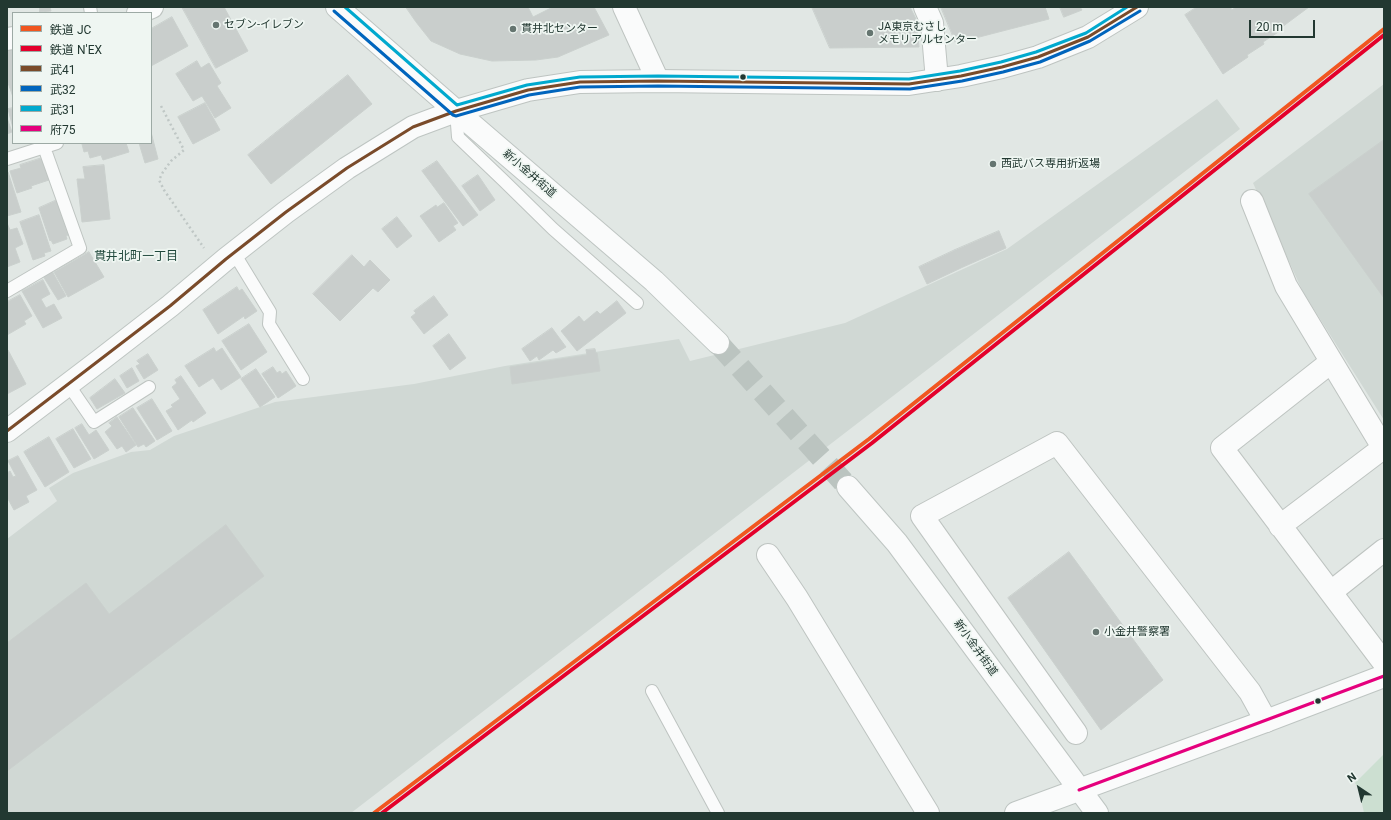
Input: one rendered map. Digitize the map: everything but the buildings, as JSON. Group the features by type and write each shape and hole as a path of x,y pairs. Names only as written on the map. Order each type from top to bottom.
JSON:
{"street":[{"path":"140,12 152,7"},
{"name":"新小金井街道","path":"337,7 654,280 718,343"},
{"path":"624,7 658,81"},
{"path":"925,7 932,23 937,80"},
{"path":"7,431 170,306 286,212 354,164 413,127 456,111 528,90 580,82 658,81 909,84 937,80 1002,67 1038,57 1088,37 1137,7"},
{"path":"1252,201 1286,286 1384,449 1280,526"},
{"path":"1331,362 1222,448 1384,663"},
{"path":"1076,733 922,516 1057,444 1250,692 1266,721"},
{"name":"新小金井街道","path":"848,488 897,543 1097,813"},
{"path":"1331,592 1384,550"},
{"path":"768,555 797,598 928,813"},
{"path":"1016,813 1384,676"}],"lane":[{"path":"456,111 458,137 553,229 637,303"},
{"path":"7,160 54,144"},
{"path":"7,291 80,248 44,147"},
{"path":"225,260 270,312 269,324 303,379"},
{"path":"68,384 94,422 149,387"},
{"path":"652,691 718,813"},
{"path":"1079,790 1085,813"},
{"path":"1079,790 1103,813"}],"path":[{"path":"161,106 184,150 171,161 159,180 164,190 225,260"}],"shaded area":[{"path":"1384,84 1384,420 1303,292 1253,183"},
{"path":"1217,99 1240,129 351,813 7,813 7,539 57,501 49,488 73,473 131,452 150,450 174,436 275,402 414,384 505,366 679,339 690,361 845,323 1007,249"}],"green space":[{"path":"1384,754 1384,813 1364,813 1359,790 1355,783"}],"tunnel":[{"path":"718,343 848,487"}],"rail line":[{"name":"JC","path":"374,813 869,439 1384,29"},
{"name":"N'EX","path":"382,813 872,443 1384,35"}],"transit line":[{"name":"武31","path":"345,7 457,105 527,85 580,77 658,76 909,79 960,71 1001,62 1036,52 1086,33 1127,7"},
{"name":"武41","path":"7,431 170,306 226,259 286,212 347,168 413,127 456,111 528,90 580,82 658,81 909,84 961,76 1038,57 1088,37 1137,7"},
{"name":"武32","path":"334,11 456,116 529,95 580,87 658,86 910,89 962,81 1040,62 1090,41 1140,11"},
{"name":"府75","path":"1079,790 1384,676"}],"place":[{"name":"セブン-イレブン","path":"216,25"},
{"name":"貫井北センター","path":"513,29"},
{"name":"JA東京むさし メモリアルセンター","path":"870,33"},
{"name":"西武バス専用折返場","path":"993,164"},
{"name":"小金井警察署","path":"1096,632"}],"district":[{"name":"貫井北町一丁目","path":"136,257"}]}
